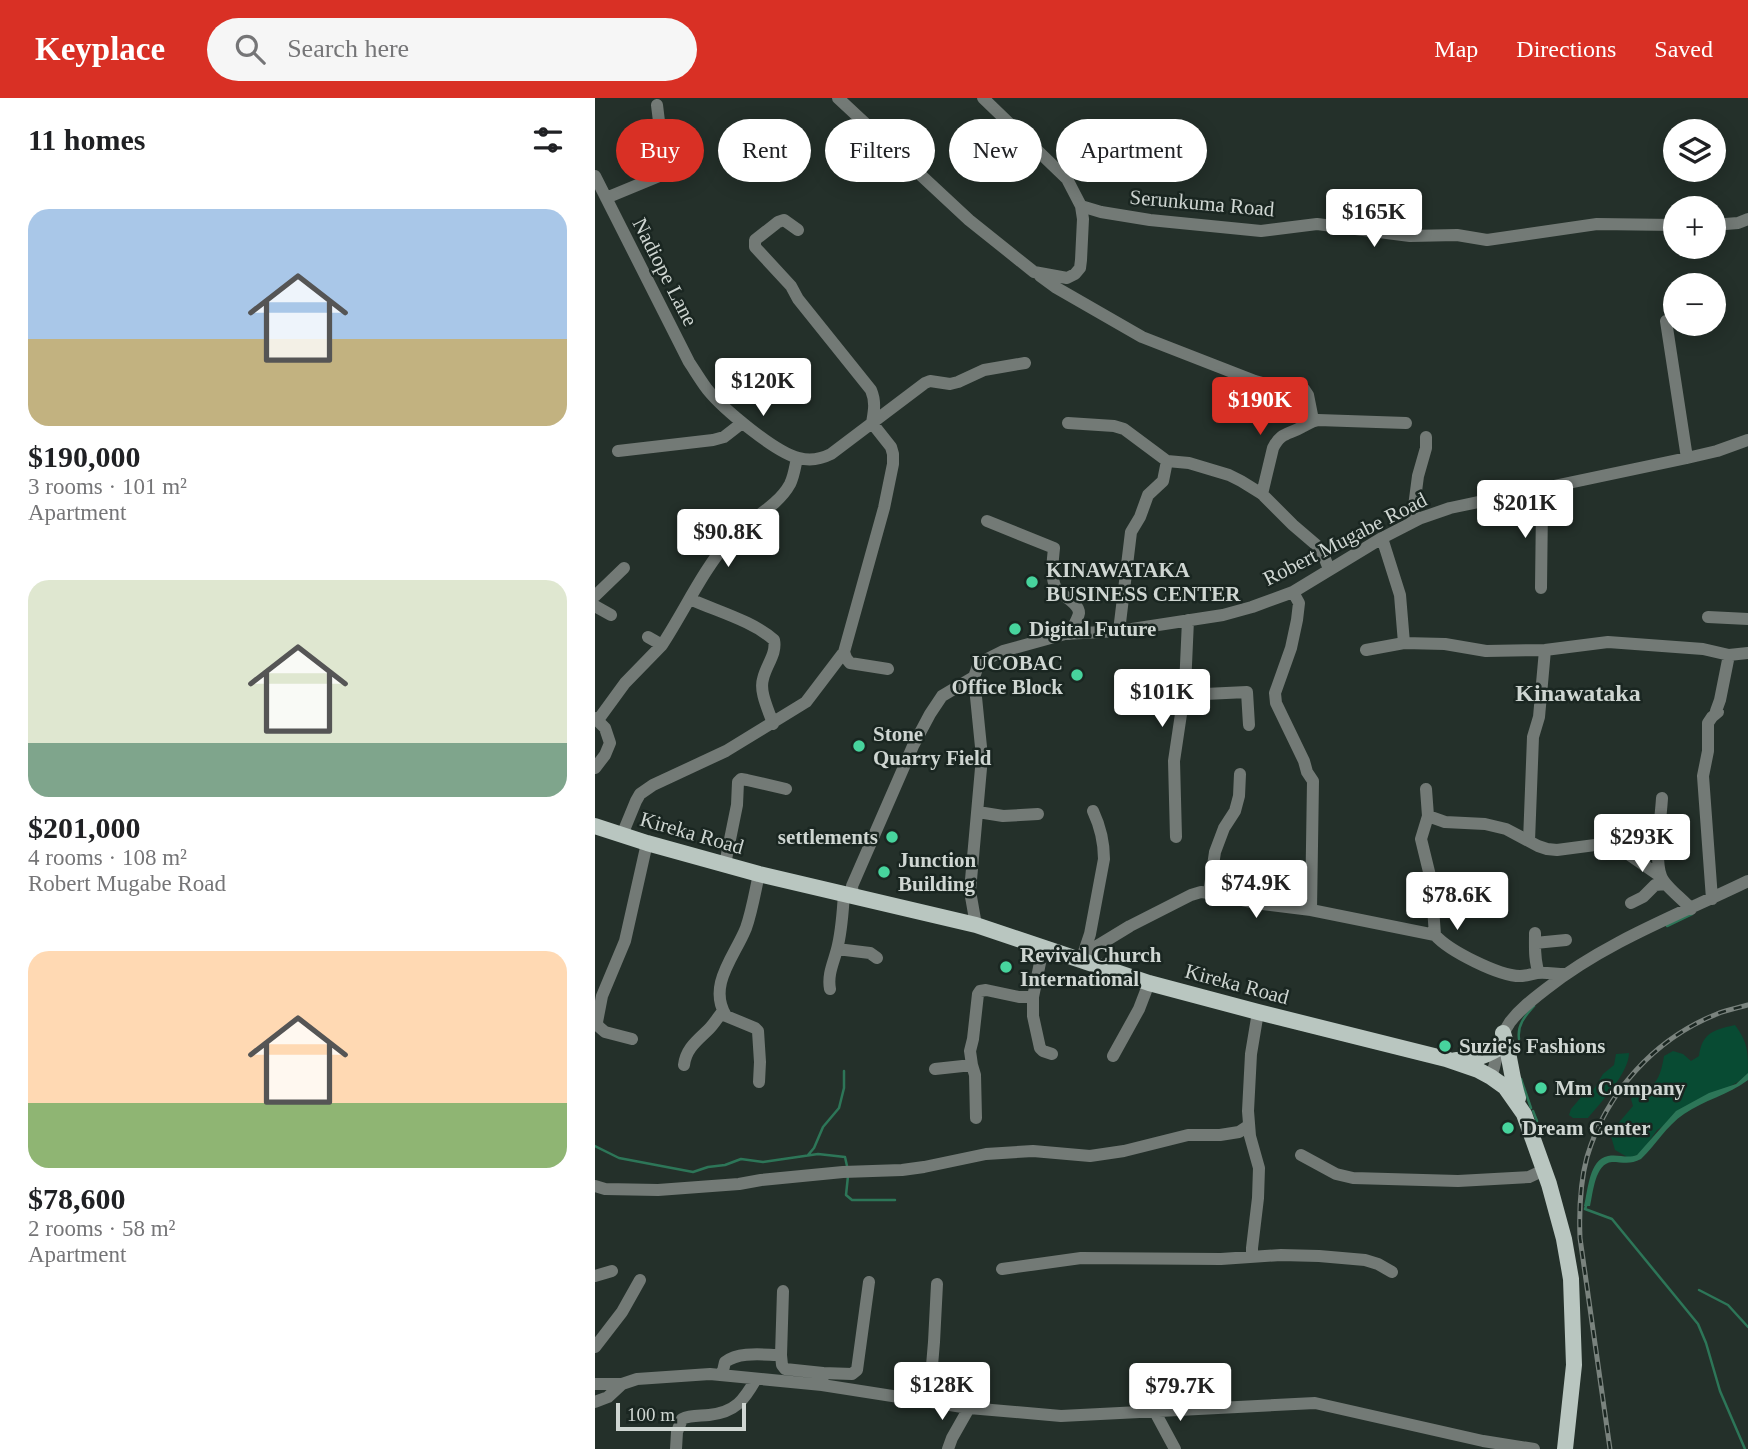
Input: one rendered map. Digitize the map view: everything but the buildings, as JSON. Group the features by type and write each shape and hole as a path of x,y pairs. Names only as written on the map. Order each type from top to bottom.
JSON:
{"main road":[{"name":"Kireka Road","path":"595,826 647,844 759,874 976,925 1043,948 1081,957 1149,983 1446,1059 1491,1077 1505,1087 1524,1114 1564,1239 1571,1279 1574,1365 1565,1449"},
{"path":"1503,1032 1516,1093 1524,1114"},
{"path":"1446,1059 1473,1060 1497,1049"}],"street":[{"path":"838,98 969,220 1055,287 1142,337 1255,381 1304,389 1308,395 1313,420"},
{"path":"983,98 1067,179 1081,205 1083,219 1080,268 1067,278 1034,272"},
{"path":"606,198 669,172 662,146 657,105"},
{"name":"Nadiope Lane","path":"595,176 689,362 707,388 742,423 797,458"},
{"name":"Serunkuma Road","path":"1081,205 1101,212 1150,220 1261,231 1317,224 1410,236 1457,234 1487,240 1597,224 1663,225"},
{"path":"1726,224 1748,219"},
{"path":"622,835 641,794 653,785 726,751 806,702 844,652 884,508 893,454 891,447 872,423 875,407 871,390 798,299 791,286 755,247 755,240 778,222 784,220 798,230"},
{"path":"1668,336 1687,458"},
{"path":"595,768 610,743 608,734 596,719 625,683 662,645 703,575 730,538 787,489 797,458 824,457 925,383 930,381 950,384 984,370 1025,363"},
{"path":"1262,494 1276,441 1285,433 1301,428 1313,420 1406,423"},
{"path":"618,452 713,440 724,437 742,423"},
{"path":"1068,423 1124,429 1167,461 1189,463 1241,481 1262,494 1321,549 1329,569"},
{"path":"1412,522 1426,437"},
{"name":"Robert Mugabe Road","path":"829,989 830,970 848,894 913,746 942,696 974,677 979,663 1003,651 1070,634 1119,631 1223,615 1252,607 1293,592 1382,538 1412,522 1450,508 1687,458 1748,440"},
{"path":"1119,631 1131,532 1140,517 1147,495 1163,481 1167,461"},
{"path":"1538,489 1542,506 1541,588"},
{"path":"987,521 1054,548 1055,586 1077,607 1079,613 1070,634"},
{"path":"1382,538 1400,595 1404,643"},
{"path":"595,596 624,568"},
{"path":"1293,592 1299,603 1297,620 1291,648 1275,693 1281,716 1313,781 1311,910"},
{"path":"689,599 746,623 775,640 776,648 762,681 773,724"},
{"path":"595,606 611,615"},
{"path":"1708,617 1748,619"},
{"path":"1176,837 1174,761 1184,695 1188,620"},
{"path":"647,637 662,645"},
{"path":"1366,650 1404,643 1445,644 1486,652 1545,650 1608,642 1703,649 1729,655 1748,653"},
{"path":"1529,841 1533,737 1539,717 1545,650"},
{"path":"844,652 850,663 888,669"},
{"path":"1712,899 1703,776 1708,751 1708,723 1718,712 1716,711 1729,655"},
{"path":"974,677 982,757 970,891 976,925"},
{"path":"1184,695 1247,692 1249,725"},
{"path":"1209,893 1215,852 1224,828 1235,811 1239,796 1240,774"},
{"path":"725,864 737,805 738,782 741,779 786,789"},
{"path":"1426,789 1428,816 1421,839 1431,880 1436,935"},
{"path":"1663,798 1658,851 1663,880"},
{"path":"1081,957 1090,934 1104,859 1101,831 1093,811"},
{"path":"978,812 1003,816 1038,814"},
{"path":"1428,816 1445,822 1485,824 1506,829 1538,846 1557,850 1595,845 1618,848 1663,880 1691,909"},
{"path":"632,1039 605,1032 598,1026 597,1021 602,996 625,942 647,844"},
{"path":"759,874 745,929 721,981 720,1005 726,1016 758,1031 759,1082"},
{"path":"1631,903 1643,897 1663,880"},
{"path":"1491,1077 1503,1032 1525,1005 1565,974 1614,945 1748,881"},
{"path":"1081,957 1130,926 1201,892 1436,935 1447,946 1499,972 1522,977 1539,973 1565,974"},
{"path":"1539,973 1535,938 1566,940"},
{"path":"1043,948 1033,997 1033,1016 1040,1048 1052,1054"},
{"path":"837,949 870,953 877,958"},
{"path":"1113,1056 1133,1022 1149,983"},
{"path":"976,1118 975,1075 970,1051 980,991 1033,997"},
{"path":"684,1065 685,1057 693,1043 711,1027 723,1011"},
{"path":"1252,1256 1259,1168 1248,1126 1251,1054 1258,1012"},
{"path":"935,1069 972,1065"},
{"path":"595,1186 605,1189 658,1190 739,1184 847,1172 902,1170 986,1154 1033,1151 1090,1156 1124,1151 1188,1135 1239,1132 1248,1126"},
{"path":"1301,1155 1336,1174 1353,1178 1458,1181 1529,1177 1544,1170"},
{"path":"1002,1269 1081,1258 1220,1259 1319,1255 1365,1260 1392,1272"},
{"path":"595,1276 613,1271"},
{"path":"595,1348 622,1312 640,1280"},
{"path":"595,1384 622,1384 644,1378 689,1374 756,1379 822,1379 852,1374 857,1370 869,1282"},
{"path":"929,1402 937,1284"},
{"path":"783,1291 781,1355 785,1369 929,1402 1061,1416 1315,1403 1483,1441 1534,1449"},
{"path":"723,1375 726,1362 732,1357 781,1355"},
{"path":"676,1449 677,1432 682,1419 723,1413 732,1409 744,1398 756,1379"},
{"path":"595,1402 608,1397 622,1384"},
{"path":"949,1449 952,1438 969,1408"},
{"path":"1154,1412 1175,1449"}],"shaded area":[{"path":"1735,1025 1746,1048 1748,1073 1657,1130 1637,1155 1629,1158 1615,1150 1610,1133 1633,1106 1631,1099 1656,1081 1664,1056 1673,1051 1683,1054 1691,1061 1699,1056 1706,1037"},
{"path":"1629,1053 1619,1078 1588,1118 1573,1118 1569,1115 1583,1095 1594,1089 1603,1074 1614,1065 1616,1054"},
{"path":"1748,1073 1748,1080 1678,1119 1641,1159 1630,1163 1612,1162 1602,1167 1590,1206 1584,1206 1590,1176 1602,1158 1637,1155 1676,1111 1709,1093 1736,1084"}],"waterway":[{"path":"1667,926 1692,914"},
{"path":"1519,1039 1520,1025 1534,1006"},
{"path":"808,1155 823,1127 839,1108 844,1088 844,1071"},
{"path":"1521,1079 1531,1108"},
{"path":"1533,1111 1537,1121"},
{"path":"1539,1125 1541,1133"},
{"path":"595,1146 619,1158 693,1172 741,1159 763,1162 818,1154 845,1157 847,1166"},
{"path":"848,1176 846,1195 852,1200 895,1200"},
{"path":"1587,1203 1585,1209 1612,1219 1698,1324 1720,1391 1745,1449"},
{"path":"1699,1290 1728,1305 1748,1327"}],"railway":[{"path":"1610,1449 1580,1238 1581,1197 1587,1157 1606,1111 1635,1071 1653,1053 1694,1025 1748,1005"}],"place":[{"name":"KINAWATAKA BUSINESS CENTER","path":"1032,582"},
{"name":"Digital Future","path":"1015,629"},
{"name":"UCOBAC Office Block","path":"1077,675"},
{"name":"Stone Quarry Field","path":"859,746"},
{"name":"settlements","path":"892,837"},
{"name":"Junction Building","path":"884,872"},
{"name":"Revival Church International","path":"1006,967"},
{"name":"Suzie's Fashions","path":"1445,1046"},
{"name":"Mm Company","path":"1541,1088"},
{"name":"Dream Center","path":"1508,1128"}],"district":[{"name":"Kinawataka","path":"1578,693"}]}
